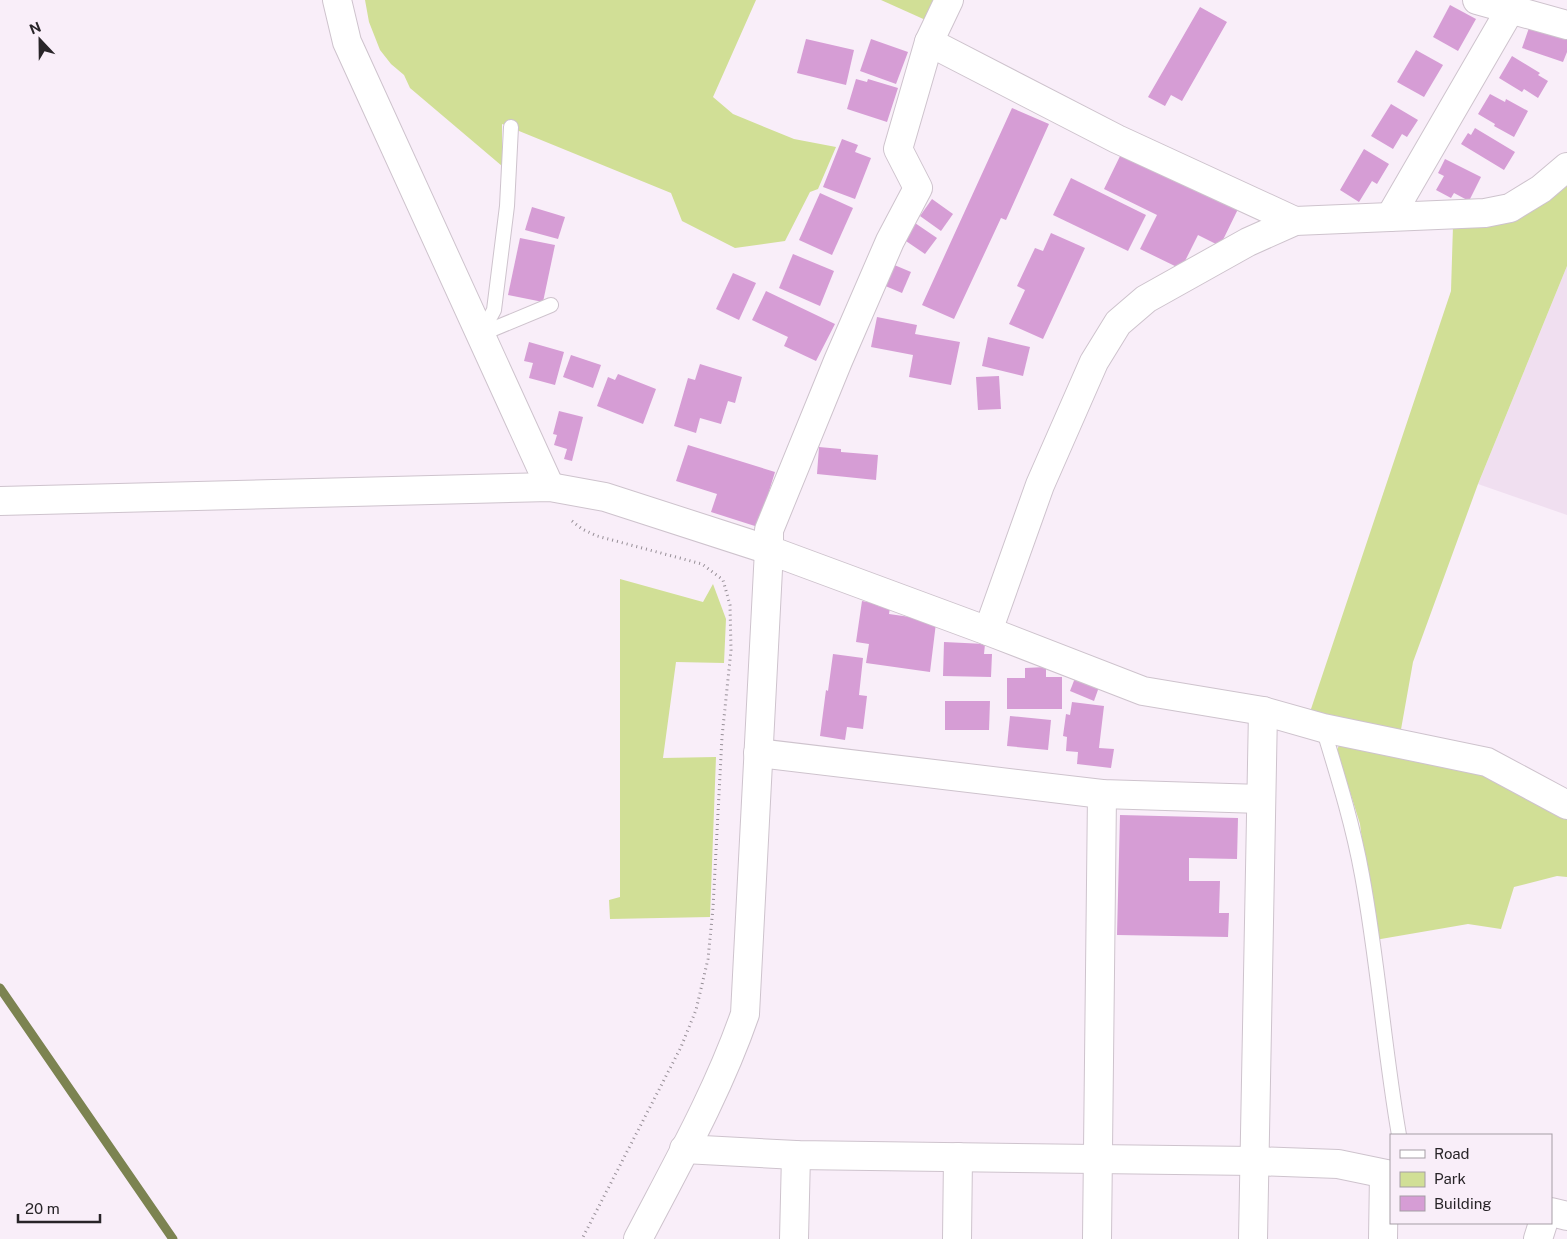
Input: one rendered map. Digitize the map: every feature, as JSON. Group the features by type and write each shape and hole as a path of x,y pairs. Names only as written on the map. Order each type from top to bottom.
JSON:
{"street":[{"path":"338,0 347,42 550,487"},
{"path":"638,1239 720,1075 737,1038 745,1014 769,530 838,361 890,241 918,188 898,149 929,42 949,0"},
{"path":"1477,0 1567,25"},
{"path":"1390,217 1510,10"},
{"path":"929,42 1117,139 1295,221"},
{"path":"988,631 1040,485 1094,362 1118,323 1146,299 1248,242 1295,221 1485,213 1510,208 1541,189 1567,167"},
{"path":"0,501 550,487 605,498 769,550 1143,691 1263,712 1323,728 1487,762 1567,805"},
{"path":"1253,1239 1263,712"},
{"path":"758,753 1102,794 1261,799"},
{"path":"1097,1239 1102,794"},
{"path":"684,1149 796,1155 1254,1161 1338,1164 1387,1174 1383,1239"},
{"path":"794,1239 796,1155"},
{"path":"957,1239 958,1157"},
{"path":"1552,1212 1567,1216"},
{"path":"1538,1239 1543,1224"}],"lane":[{"path":"481,334 494,310 507,206 511,127"},
{"path":"481,334 551,306"},
{"path":"1323,728 1344,795 1362,875 1388,1075 1399,1134"}],"path":[{"path":"550,487 566,516 582,529 597,536 702,564 723,580 730,605 731,650 722,737 713,908 708,959 696,1010 681,1047 582,1239"}],"shaded area":[{"path":"1567,266 1567,515 1478,484"}],"green space":[{"path":"365,0 756,0 713,97 733,114 794,139 836,147 818,189 810,192 785,241 735,248 682,221 671,193 502,124 502,166 410,88 404,75 391,64 380,50 369,22"},
{"path":"881,0 939,0 930,22"},
{"path":"1567,178 1567,266 1478,484 1413,662 1400,735 1309,715 1451,291 1453,226"},
{"path":"620,579 703,602 713,584 726,619 724,663 676,662 663,758 716,757 710,917 610,919 609,900 620,897"},
{"path":"1340,743 1482,770 1567,818 1567,877 1557,876 1514,887 1501,929 1468,924 1375,940 1360,824 1337,750"}],"building":[{"path":"1450,5 1476,19 1458,51 1433,37"},
{"path":"1200,7 1227,22 1182,101 1171,95 1165,106 1148,97"},
{"path":"1530,25 1567,38 1567,52 1563,62 1522,48"},
{"path":"806,39 854,50 846,85 797,73"},
{"path":"871,39 908,52 896,84 860,71"},
{"path":"1416,50 1443,65 1424,97 1397,82"},
{"path":"1512,56 1540,73 1538,75 1548,81 1538,98 1524,89 1522,92 1499,78"},
{"path":"856,79 867,82 868,79 898,88 887,122 847,109"},
{"path":"1490,94 1505,102 1506,99 1528,111 1514,137 1478,114"},
{"path":"1391,104 1418,120 1407,137 1402,134 1393,149 1371,136"},
{"path":"1012,108 1049,124 1006,220 1001,218 954,319 922,305"},
{"path":"1475,128 1515,152 1504,170 1461,144 1468,133 1471,135"},
{"path":"842,139 858,145 855,152 871,158 855,199 823,187"},
{"path":"1364,149 1389,164 1377,184 1372,181 1359,202 1340,190"},
{"path":"1123,150 1239,207 1220,246 1198,235 1181,269 1140,249 1157,215 1104,189"},
{"path":"1445,159 1481,177 1469,201 1454,193 1451,198 1436,190 1444,176 1438,173"},
{"path":"1071,178 1146,215 1128,251 1053,215"},
{"path":"820,193 853,208 832,255 799,240"},
{"path":"932,199 953,214 941,231 920,216"},
{"path":"532,207 565,217 558,239 525,230"},
{"path":"915,223 937,238 925,254 903,239"},
{"path":"1051,233 1085,248 1043,339 1009,324 1025,290 1017,286 1035,248 1043,251"},
{"path":"520,238 555,245 543,302 508,295"},
{"path":"793,254 834,271 820,306 779,288"},
{"path":"892,264 911,272 902,293 883,285"},
{"path":"733,273 756,283 739,320 716,309"},
{"path":"766,291 835,324 816,361 784,346 788,337 752,320"},
{"path":"877,317 917,325 915,334 960,342 951,385 909,377 913,355 871,347"},
{"path":"988,337 1030,347 1023,376 982,366"},
{"path":"529,342 564,352 555,385 529,378 533,363 524,361"},
{"path":"571,355 601,365 593,388 563,377"},
{"path":"700,364 742,377 735,403 728,401 721,424 700,418 696,433 674,426 688,378 695,380"},
{"path":"618,374 656,389 643,424 597,406 608,377 615,380"},
{"path":"999,376 1001,409 978,410 976,377"},
{"path":"559,411 583,417 572,461 564,459 567,449 554,445 557,435 553,434"},
{"path":"688,445 775,472 758,527 711,512 717,494 676,481"},
{"path":"819,447 841,449 841,452 878,455 876,480 817,474"},
{"path":"862,601 890,608 889,614 924,619 936,623 930,672 866,663 869,644 856,642"},
{"path":"944,642 985,644 984,654 992,654 991,677 943,676"},
{"path":"833,654 863,658 859,695 867,696 863,729 847,727 845,740 820,736"},
{"path":"1046,667 1046,677 1062,677 1062,709 1007,709 1007,678 1025,678 1025,668"},
{"path":"1075,678 1099,687 1094,701 1070,691"},
{"path":"945,701 990,701 989,730 945,730"},
{"path":"1072,702 1104,706 1099,748 1114,749 1111,768 1077,764 1078,752 1066,751 1067,737 1063,736 1066,714 1070,715"},
{"path":"1010,716 1051,720 1048,750 1007,746"},
{"path":"1120,815 1238,818 1237,859 1189,858 1189,881 1220,881 1219,913 1229,913 1228,937 1117,935"}],"waterway":[{"path":"0,988 173,1239"}]}
